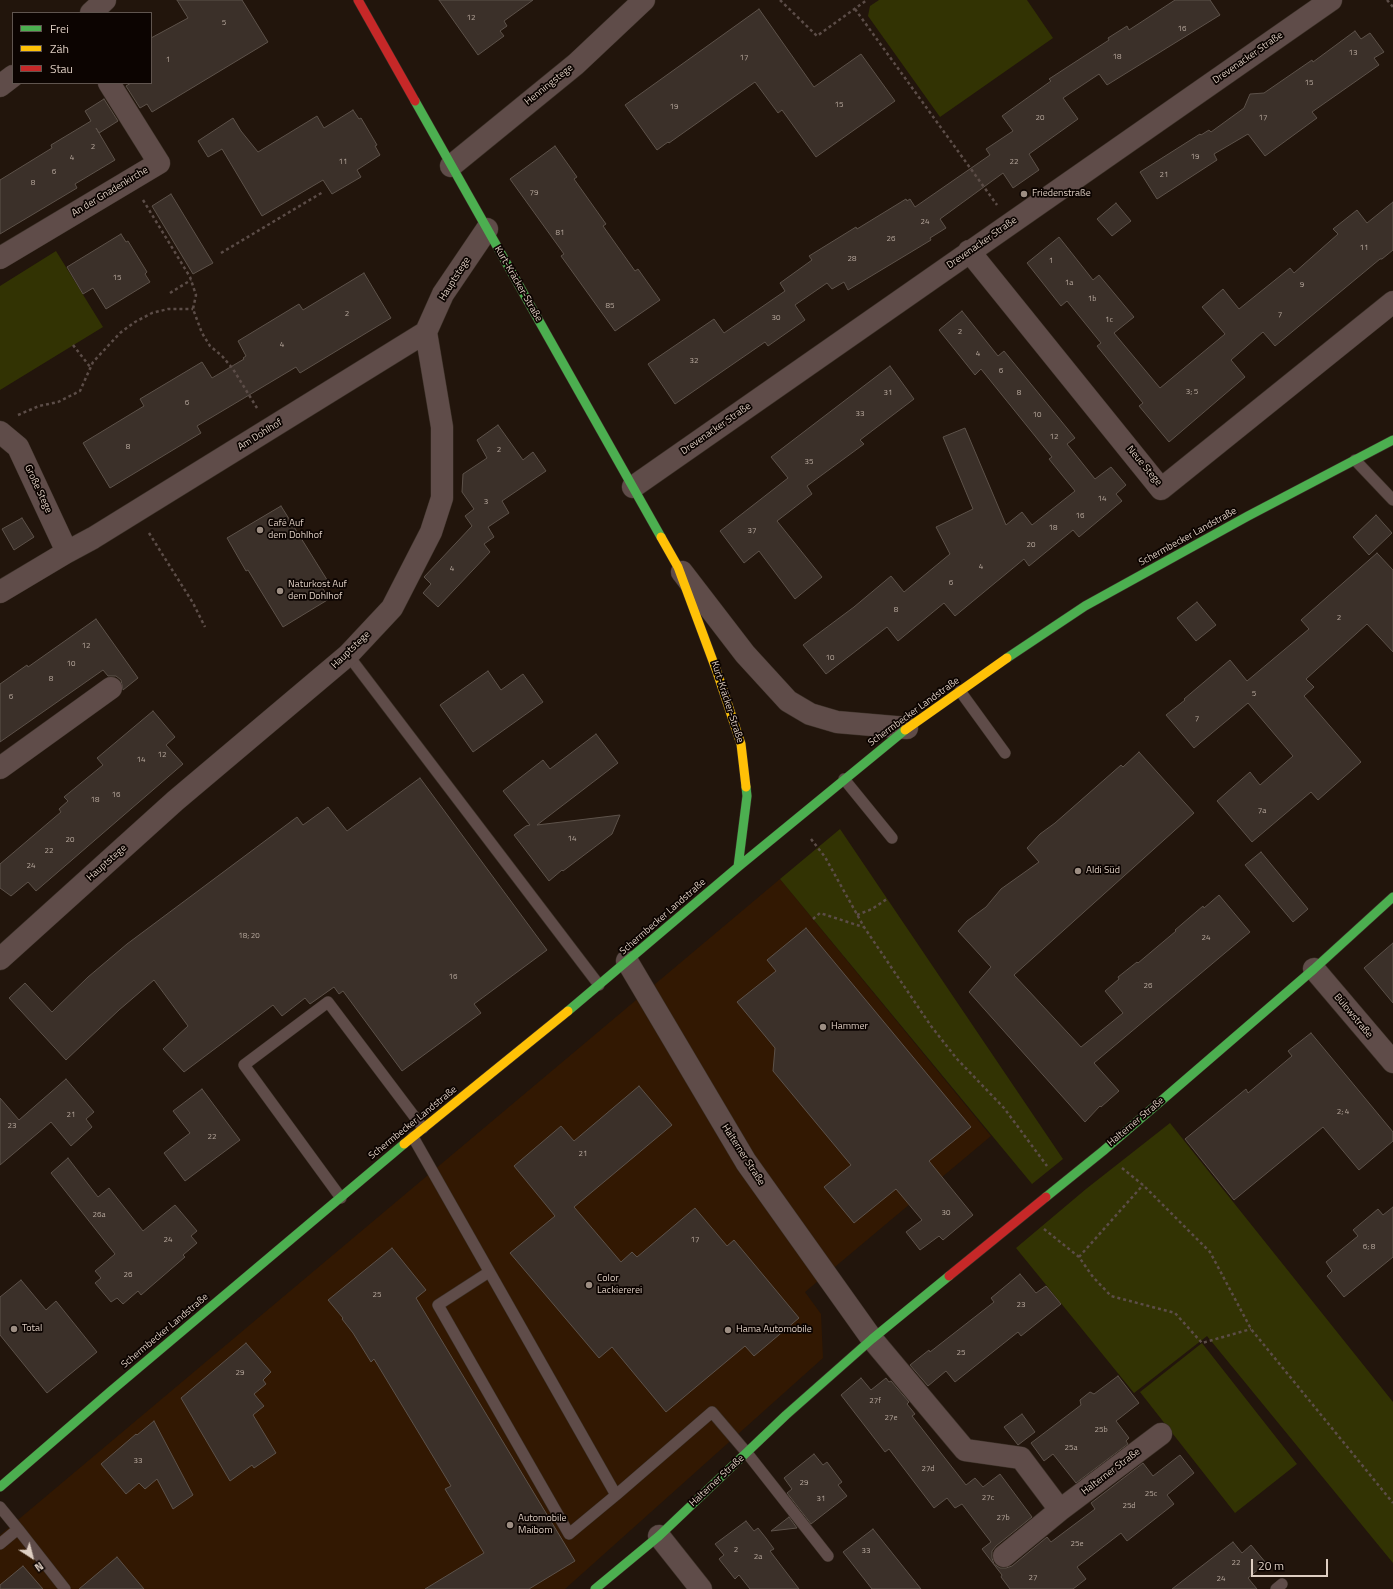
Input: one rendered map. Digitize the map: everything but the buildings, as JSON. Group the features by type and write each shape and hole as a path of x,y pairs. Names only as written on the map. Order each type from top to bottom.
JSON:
{"street":[{"path":"92,12 105,0"},
{"name":"Kurt-Kräcker-Straße","path":"358,0 678,567 717,672 741,744 747,796 738,867"},
{"name":"Henningstege","path":"451,166 576,64 644,0"},
{"name":"Drevenacker Straße","path":"634,487 969,251 1331,0"},
{"path":"0,86 12,77"},
{"name":"An der Gnadenkirche","path":"0,258 159,163 110,84"},
{"name":"Hauptstege","path":"2,952 348,655 392,608 431,532 442,498 442,427 426,332 443,294 487,229"},
{"name":"Neue Stege","path":"969,251 1161,489 1393,302"},
{"name":"Am Dohlhof","path":"67,552 136,512 426,332"},
{"name":"Große Stege","path":"1,433 18,447 67,552"},
{"name":"Schermbecker Landstraße","path":"0,1487 112,1390 423,1128 531,1042 738,867 907,728 1055,625 1085,606 1248,516 1393,440"},
{"path":"0,592 67,552"},
{"name":"Kurt-Kräcker-Straße","path":"678,567 746,654 788,701 810,714 837,722 907,728"},
{"path":"0,768 111,688"},
{"name":"Halterner Straße","path":"595,1589 659,1536 786,1415 872,1339 1103,1151 1314,969 1393,897"},
{"name":"Halterner Straße","path":"627,962 746,1162 872,1339 965,1450 1021,1458 1060,1510"},
{"name":"Bülowstraße","path":"1314,969 1393,1062"},
{"name":"Halterner Straße","path":"1004,1556 1060,1510 1161,1434"},
{"path":"659,1536 701,1589"}],"lane":[{"path":"1355,460 1393,500"},
{"path":"348,655 599,985"},
{"path":"960,691 1005,753"},
{"path":"844,779 892,838"},
{"path":"341,1198 244,1065 328,1002 423,1128"},
{"path":"413,1137 616,1495"},
{"path":"489,1272 438,1305 569,1534 712,1412 747,1453 828,1556"},
{"path":"0,1507 65,1589"},
{"path":"0,1544 18,1529"}],"path":[{"path":"780,0 817,36 866,0"},
{"path":"1388,0 1393,7"},
{"path":"855,9 1010,223"},
{"path":"131,180 191,280 196,295 193,308 199,327 210,346 222,356 232,369 270,428"},
{"path":"221,253 323,192"},
{"path":"170,293 191,280"},
{"path":"1,433 16,416 39,406 58,402 80,391 93,362 120,333 135,322 152,313 168,309 193,308"},
{"path":"73,345 91,368"},
{"path":"136,512 193,603 205,627"},
{"path":"795,820 825,857 864,927 931,1026 957,1059 1004,1108 1061,1184"},
{"path":"857,915 872,909 887,899"},
{"path":"813,919 820,913 864,927"},
{"path":"1103,1151 1143,1185 1210,1252 1251,1329 1393,1502"},
{"path":"1079,1257 1143,1185"},
{"path":"1024,1214 1079,1257 1093,1277 1111,1296 1175,1313 1202,1343 1251,1329"}],"shaded area":[{"path":"879,0 1027,0 1053,38 940,117 868,16 870,6"},
{"path":"56,251 103,327 0,390 0,286"},
{"path":"840,829 1063,1159 1032,1184 780,879"},
{"path":"780,879 991,1136 805,1292 821,1314 823,1358 565,1589 0,1589 0,1535"},
{"path":"1170,1123 1393,1402 1393,1563 1207,1336 1134,1393 1016,1248 1086,1189"},
{"path":"1202,1343 1297,1464 1235,1513 1140,1392"}],"traffic: fast":[{"path":"415,101 661,537"},
{"path":"1007,658 1085,606 1248,516 1393,440"},
{"path":"568,1011 738,867 905,730"},
{"path":"738,867 747,796 746,787"},
{"path":"1046,1197 1103,1151 1314,969 1393,897"},
{"path":"0,1487 111,1391 404,1144"},
{"path":"595,1589 659,1536 786,1415 872,1339 949,1276"}],"traffic: slow":[{"path":"661,537 678,567 717,672 741,744 746,787"},
{"path":"905,730 1007,658"},
{"path":"404,1144 568,1011"}],"traffic: jam":[{"path":"358,0 415,101"},
{"path":"949,1276 1046,1197"}],"place":[{"name":"Friedenstraße","path":"1024,194"},
{"name":"Café Auf dem Dohlhof","path":"260,530"},
{"name":"Naturkost Auf dem Dohlhof","path":"280,591"},
{"name":"Aldi Süd","path":"1078,871"},
{"name":"Hammer","path":"823,1027"},
{"name":"Color Lackiererei","path":"589,1285"},
{"name":"Total","path":"14,1329"},
{"name":"Hama Automobile","path":"728,1330"},
{"name":"Automobile Maibom","path":"510,1525"}]}
